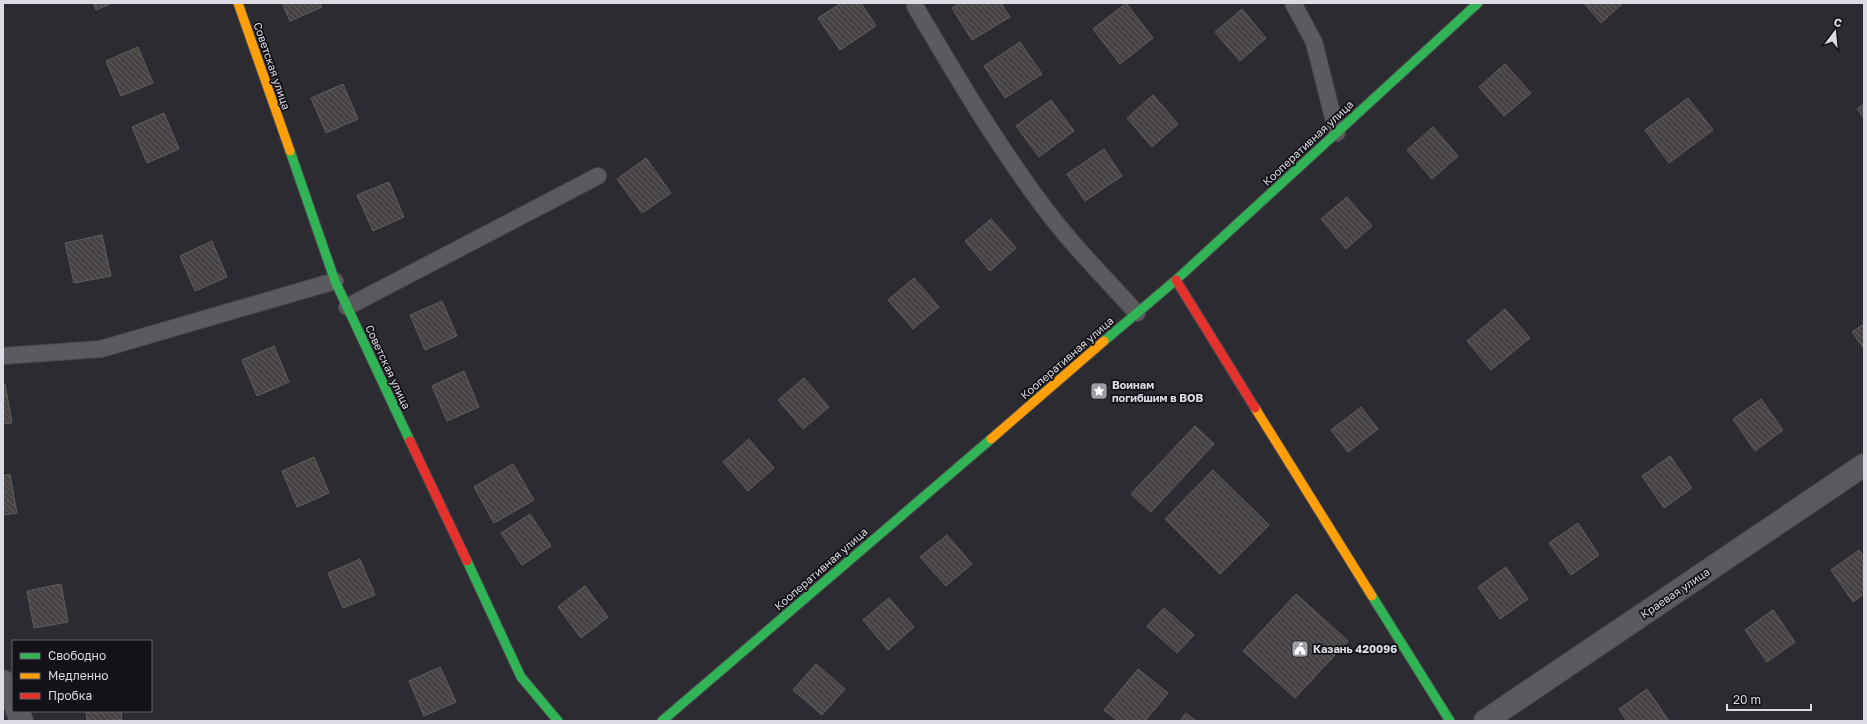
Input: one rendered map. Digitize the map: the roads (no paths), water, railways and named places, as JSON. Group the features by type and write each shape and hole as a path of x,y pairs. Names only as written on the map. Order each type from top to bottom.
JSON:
{"street":[{"name":"Советская улица","path":"238,3 335,281 521,677 558,721"},
{"name":"Кооперативная улица","path":"662,721 1176,280 1478,3"},
{"path":"1176,280 1450,721"},
{"name":"Краевая улица","path":"1485,721 1864,465"},
{"path":"3,681 12,700"},
{"path":"18,712 22,721"}],"lane":[{"path":"1293,3 1314,42 1337,133"},
{"path":"915,6 970,100 1043,207 1071,241 1137,313"},
{"path":"347,307 598,176"},
{"path":"3,356 101,349 335,281"}],"place":[{"name":"Воинам погибшим в ВОВ","path":"1099,391"},
{"name":"Казань 420096","path":"1300,649"}]}
